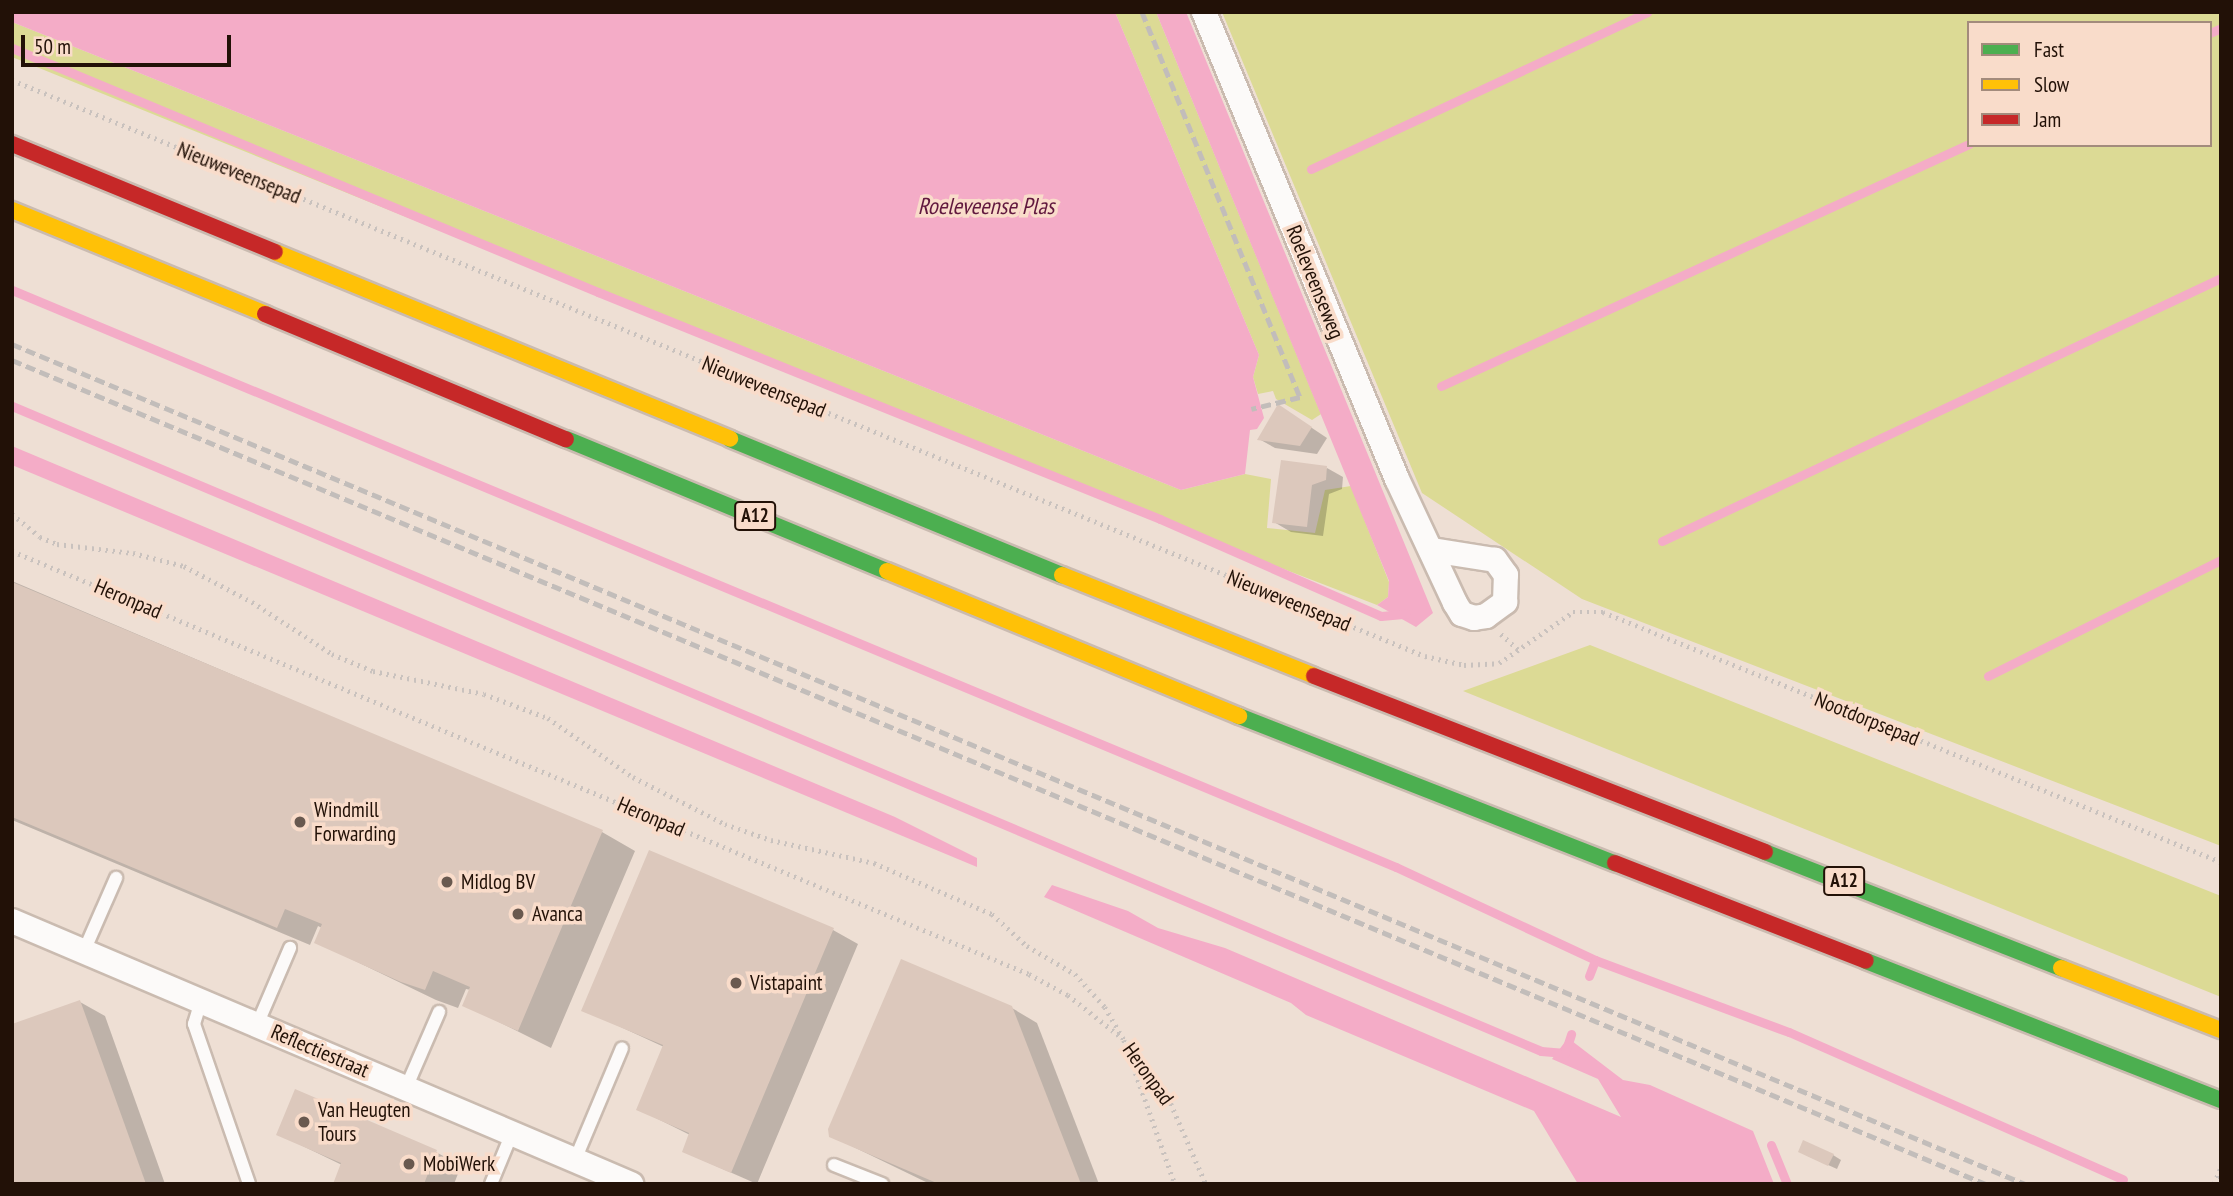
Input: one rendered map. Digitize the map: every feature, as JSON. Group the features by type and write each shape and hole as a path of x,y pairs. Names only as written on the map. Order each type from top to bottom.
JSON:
{"highway":[{"name":"A12","path":"12,144 1213,637 2221,1030"},
{"name":"A12","path":"12,210 1244,719 2221,1100"}],"street":[{"name":"Roeleveenseweg","path":"1204,12 1396,479 1431,550"},
{"name":"Reflectiestraat","path":"12,921 627,1183"}],"lane":[{"path":"84,951 116,878"},
{"path":"257,1025 290,948"},
{"path":"201,1001 194,1024 249,1184"},
{"path":"406,1088 439,1012"},
{"path":"575,1160 622,1048"},
{"path":"491,1184 512,1133"},
{"path":"834,1165 882,1184"}],"path":[{"name":"Nieuweveensepad","path":"12,80 1425,656 1484,665 1499,663 1519,650"},
{"path":"12,514 40,537 57,544 134,553 184,566 252,603 332,654 373,671 484,694 548,718 633,777 724,824 771,840 874,863 972,903 1092,989 1124,1040 1175,1184"},
{"name":"Heronpad","path":"12,551 1029,974 1068,995 1124,1040 1168,1097 1206,1184"},
{"name":"Nootdorpsepad","path":"1519,650 1573,612 1603,612 2221,862"},
{"path":"2214,1184 2221,1167"}],"shaded area":[{"path":"1115,12 1156,12 1321,414 1312,420 1276,399 1273,391 1258,394 1253,377 1259,355"},
{"path":"1222,12 2221,12 2221,846 1582,599 1422,493"},
{"path":"12,22 1181,490 1245,474 1271,479 1267,528 1315,533 1325,490 1351,486 1389,582 1388,597 1377,605 1079,490 12,57"},
{"path":"1590,645 2221,896 2221,997 1463,691"}],"water":[{"name":"Roeleveense Plas","path":"12,12 1115,12 1259,355 1253,377 1264,418 1257,429 1250,430 1245,474 1181,490 12,22"},
{"path":"1156,12 1186,12 1433,613 1416,627 1377,605 1388,597 1389,581"},
{"path":"12,446 895,817 977,858 977,867 12,465"},
{"path":"1052,885 1128,911 1158,928 1225,948 1621,1117 1598,1079 1552,1059 1568,1038 1623,1080 1650,1085 1753,1131 1774,1184 1578,1184 1534,1111 1306,1015 1291,1003 1044,897"}],"building":[{"path":"1278,404 1312,427 1300,446 1257,440"},
{"path":"1281,460 1327,466 1326,480 1312,485 1307,527 1272,523"},
{"path":"12,582 603,830 518,1031 462,1006 470,987 433,971 425,990 314,943 322,924 285,909 277,928 12,817"},
{"path":"649,850 834,928 731,1173 682,1152 689,1133 636,1110 663,1045 581,1011"},
{"path":"901,959 1012,1006 1081,1184 939,1184 829,1137 828,1129"},
{"path":"80,1000 146,1184 12,1184 12,1024"},
{"path":"295,1089 437,1150 424,1184 333,1184 341,1163 276,1135"},
{"path":"1803,1140 1834,1154 1828,1166 1798,1152"}],"waterway":[{"path":"1311,169 1647,12"},
{"path":"2212,32 2221,28"},
{"path":"12,48 598,292 1160,519 1381,616 1406,614"},
{"path":"1441,386 1967,145"},
{"path":"1662,541 2221,278"},
{"path":"12,290 1396,867 1595,960 1789,1032 2123,1179"},
{"path":"12,406 1541,1051 1565,1053 1571,1034"},
{"path":"1988,676 2221,560"},
{"path":"1589,976 1595,960"},
{"path":"1771,1145 1787,1184"}],"railway":[{"path":"1142,12 1300,397 1251,409"},
{"path":"12,344 2025,1184"},
{"path":"12,360 1986,1184"}],"traffic: fast":[{"path":"566,439 887,571"},
{"path":"730,439 1062,575"},
{"path":"1239,716 1615,863"},
{"path":"1765,852 2061,968"},
{"path":"1866,961 2221,1100"}],"traffic: slow":[{"path":"12,210 265,314"},
{"path":"275,252 730,439"},
{"path":"887,571 1239,716"},
{"path":"1062,575 1314,676"},
{"path":"2061,968 2221,1030"}],"traffic: jam":[{"path":"12,144 275,252"},
{"path":"265,314 566,439"},
{"path":"1314,676 1765,852"},
{"path":"1615,863 1866,961"}],"place":[{"name":"Windmill Forwarding","path":"300,822"},
{"name":"Midlog BV","path":"447,882"},
{"name":"Avanca","path":"518,914"},
{"name":"Vistapaint","path":"736,983"},
{"name":"Van Heugten Tours","path":"304,1122"},
{"name":"MobiWerk","path":"409,1164"}]}
